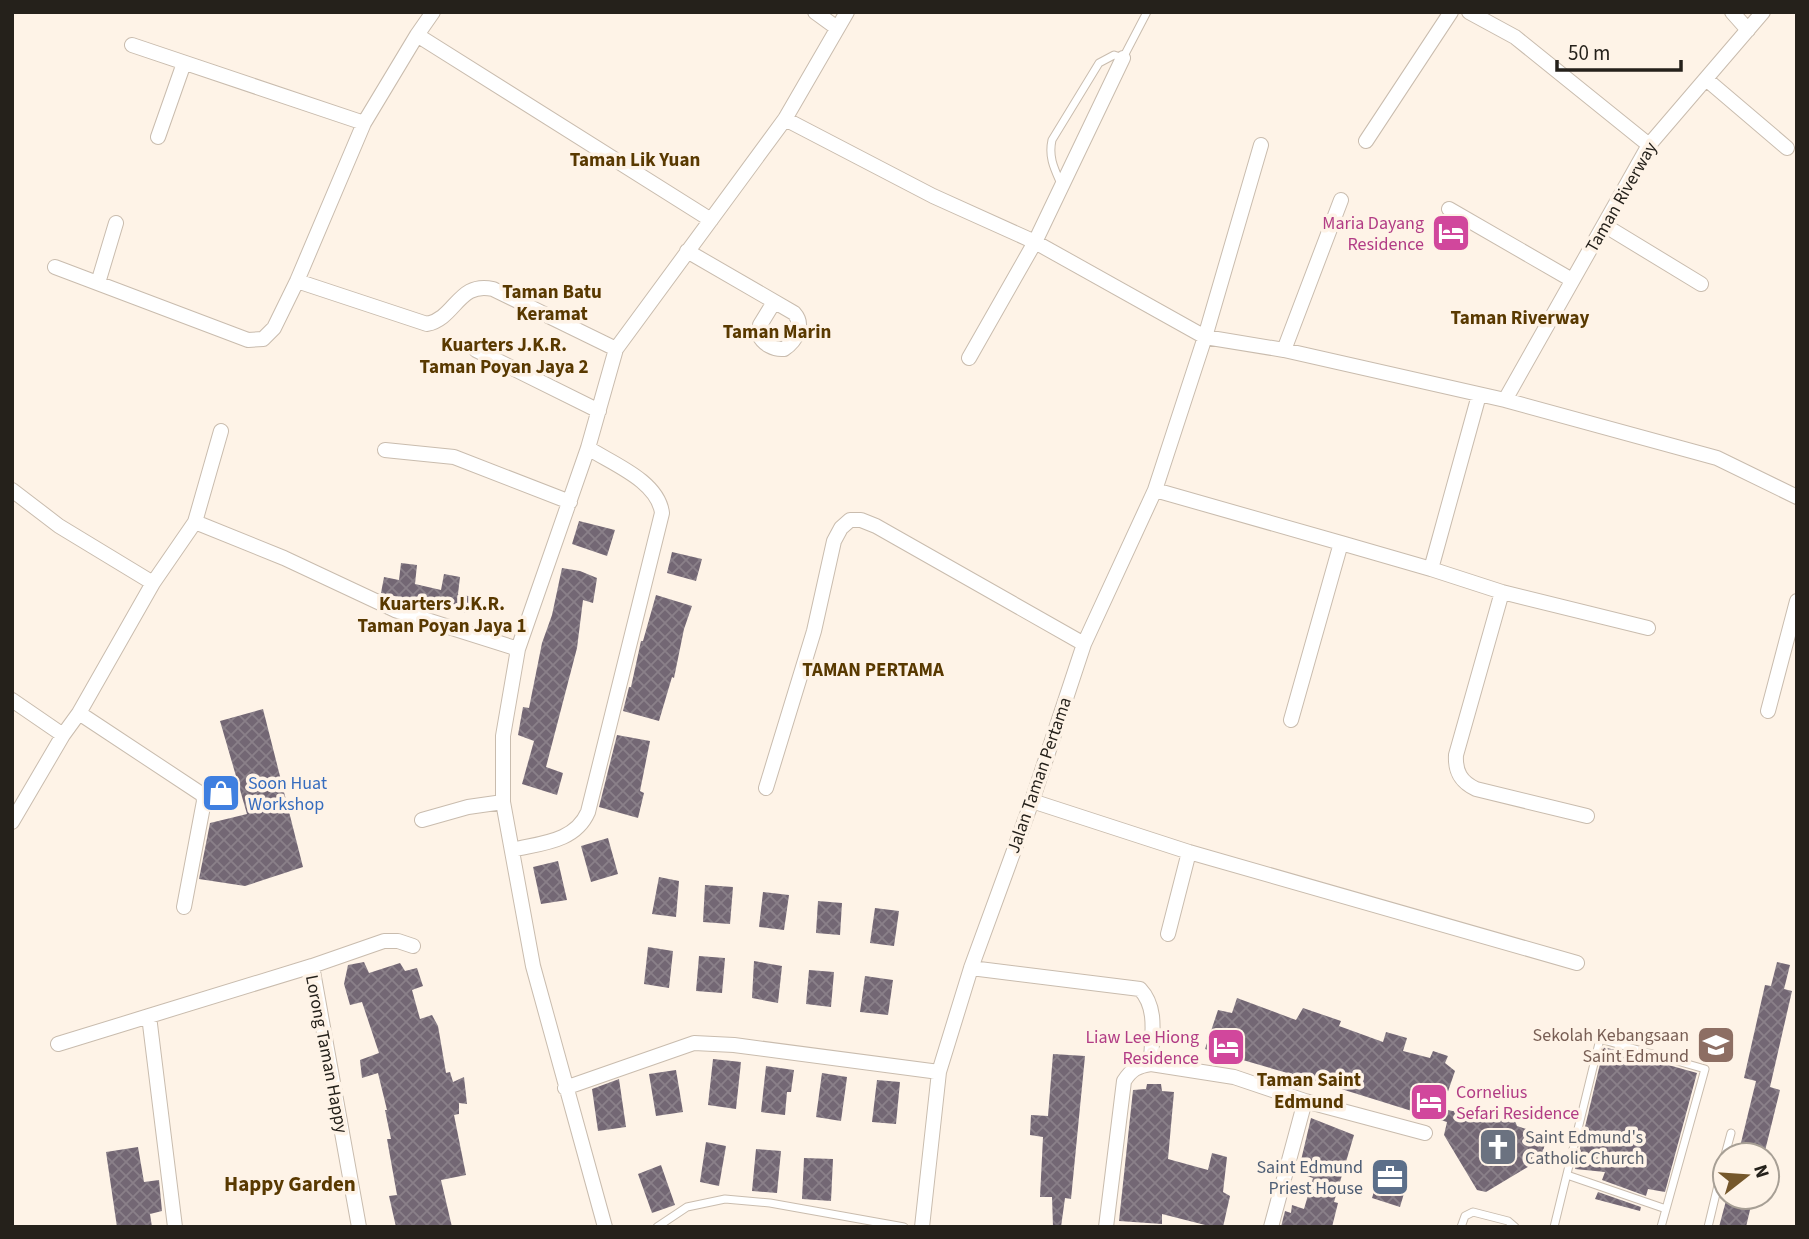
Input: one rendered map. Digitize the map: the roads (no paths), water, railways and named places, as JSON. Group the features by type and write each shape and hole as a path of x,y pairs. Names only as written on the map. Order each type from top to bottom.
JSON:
{"street":[{"path":"55,267 256,341 263,339 274,328 297,281 364,123 433,12"},
{"path":"605,1227 533,966 503,802 503,736 518,649 588,448 616,349 785,119 826,20 847,12"},
{"path":"1366,141 1451,12"},
{"path":"1469,12 1515,37 1649,145"},
{"path":"1732,12 1748,30"},
{"name":"Taman Riverway","path":"1505,400 1649,145 1763,12"},
{"path":"417,35 710,220"},
{"path":"132,46 364,123"},
{"path":"969,358 1035,242 1123,58"},
{"path":"158,137 184,63"},
{"path":"1706,79 1787,148"},
{"path":"785,119 933,196 1035,242 1205,337 1284,350 1505,400 1717,458 1797,497"},
{"name":"Jalan Taman Pertama","path":"922,1227 939,1072 971,968 1032,802 1084,644 1155,490 1205,337 1261,145"},
{"path":"1284,350 1341,200"},
{"path":"1448,209 1572,280"},
{"path":"98,283 116,223"},
{"path":"1604,225 1701,284"},
{"path":"687,251 774,302"},
{"path":"297,281 427,324 443,317 466,293 483,287 493,289 616,349"},
{"path":"476,350 599,411"},
{"path":"1431,569 1479,395"},
{"path":"13,821 79,713 153,583 195,522 221,431"},
{"path":"512,850 562,838 583,824 662,513 660,503 650,486 588,448"},
{"path":"385,450 454,457 570,502"},
{"path":"12,489 59,526 153,583"},
{"path":"1155,490 1502,592 1648,628"},
{"path":"766,788 814,631 834,541 841,528 850,520 861,520 876,526 1084,644"},
{"path":"195,522 284,558 395,610 518,649"},
{"path":"1291,720 1341,543"},
{"path":"1502,592 1456,755 1459,776 1466,784 1476,789 1587,816"},
{"path":"1768,711 1797,601"},
{"path":"12,700 63,736"},
{"path":"79,713 203,795 184,906"},
{"path":"422,820 468,807 503,802"},
{"path":"1032,802 1189,852 1577,963"},
{"path":"1168,934 1189,852"},
{"path":"312,967 384,941 398,941 413,946"},
{"name":"Lorong Taman Happy","path":"58,1044 312,967 359,1227"},
{"path":"971,968 1140,989 1149,998 1152,1008 1150,1064"},
{"path":"149,1016 175,1227"},
{"path":"565,1088 694,1043 734,1045 939,1072"},
{"path":"1105,1227 1124,1082 1130,1072 1140,1065 1150,1064 1234,1077 1306,1101 1424,1133"},
{"path":"1271,1227 1306,1101"}],"lane":[{"path":"1063,186 1051,161 1049,151 1052,140 1099,62 1114,54 1123,58 1147,12"},
{"path":"1555,1227 1600,1039 1705,1069 1661,1227"},
{"path":"1729,1141 1731,1133"},
{"path":"1567,1175 1666,1209"},
{"path":"657,1227 687,1207 725,1199 770,1203 904,1227"},
{"path":"1461,1227 1465,1216 1473,1212 1508,1221 1515,1227"}],"place":[{"name":"Maria Dayang Residence","path":"1451,233"},
{"name":"Soon Huat Workshop","path":"221,793"},
{"name":"Sekolah Kebangsaan Saint Edmund","path":"1716,1045"},
{"name":"Liaw Lee Hiong Residence","path":"1226,1047"},
{"name":"Cornelius Sefari Residence","path":"1429,1102"},
{"name":"Saint Edmund's Catholic Church","path":"1498,1147"},
{"name":"Saint Edmund Priest House","path":"1390,1177"}],"district":[{"name":"Taman Lik Yuan","path":"635,159"},
{"name":"Taman Batu Keramat","path":"552,302"},
{"name":"Taman Riverway","path":"1520,317"},
{"name":"Taman Marin","path":"777,331"},
{"name":"Kuarters J.K.R. Taman Poyan Jaya 2","path":"504,355"},
{"name":"Kuarters J.K.R. Taman Poyan Jaya 1","path":"442,614"},
{"name":"TAMAN PERTAMA","path":"873,669"},
{"name":"Taman Saint Edmund","path":"1309,1090"},
{"name":"Happy Garden","path":"290,1184"}]}
